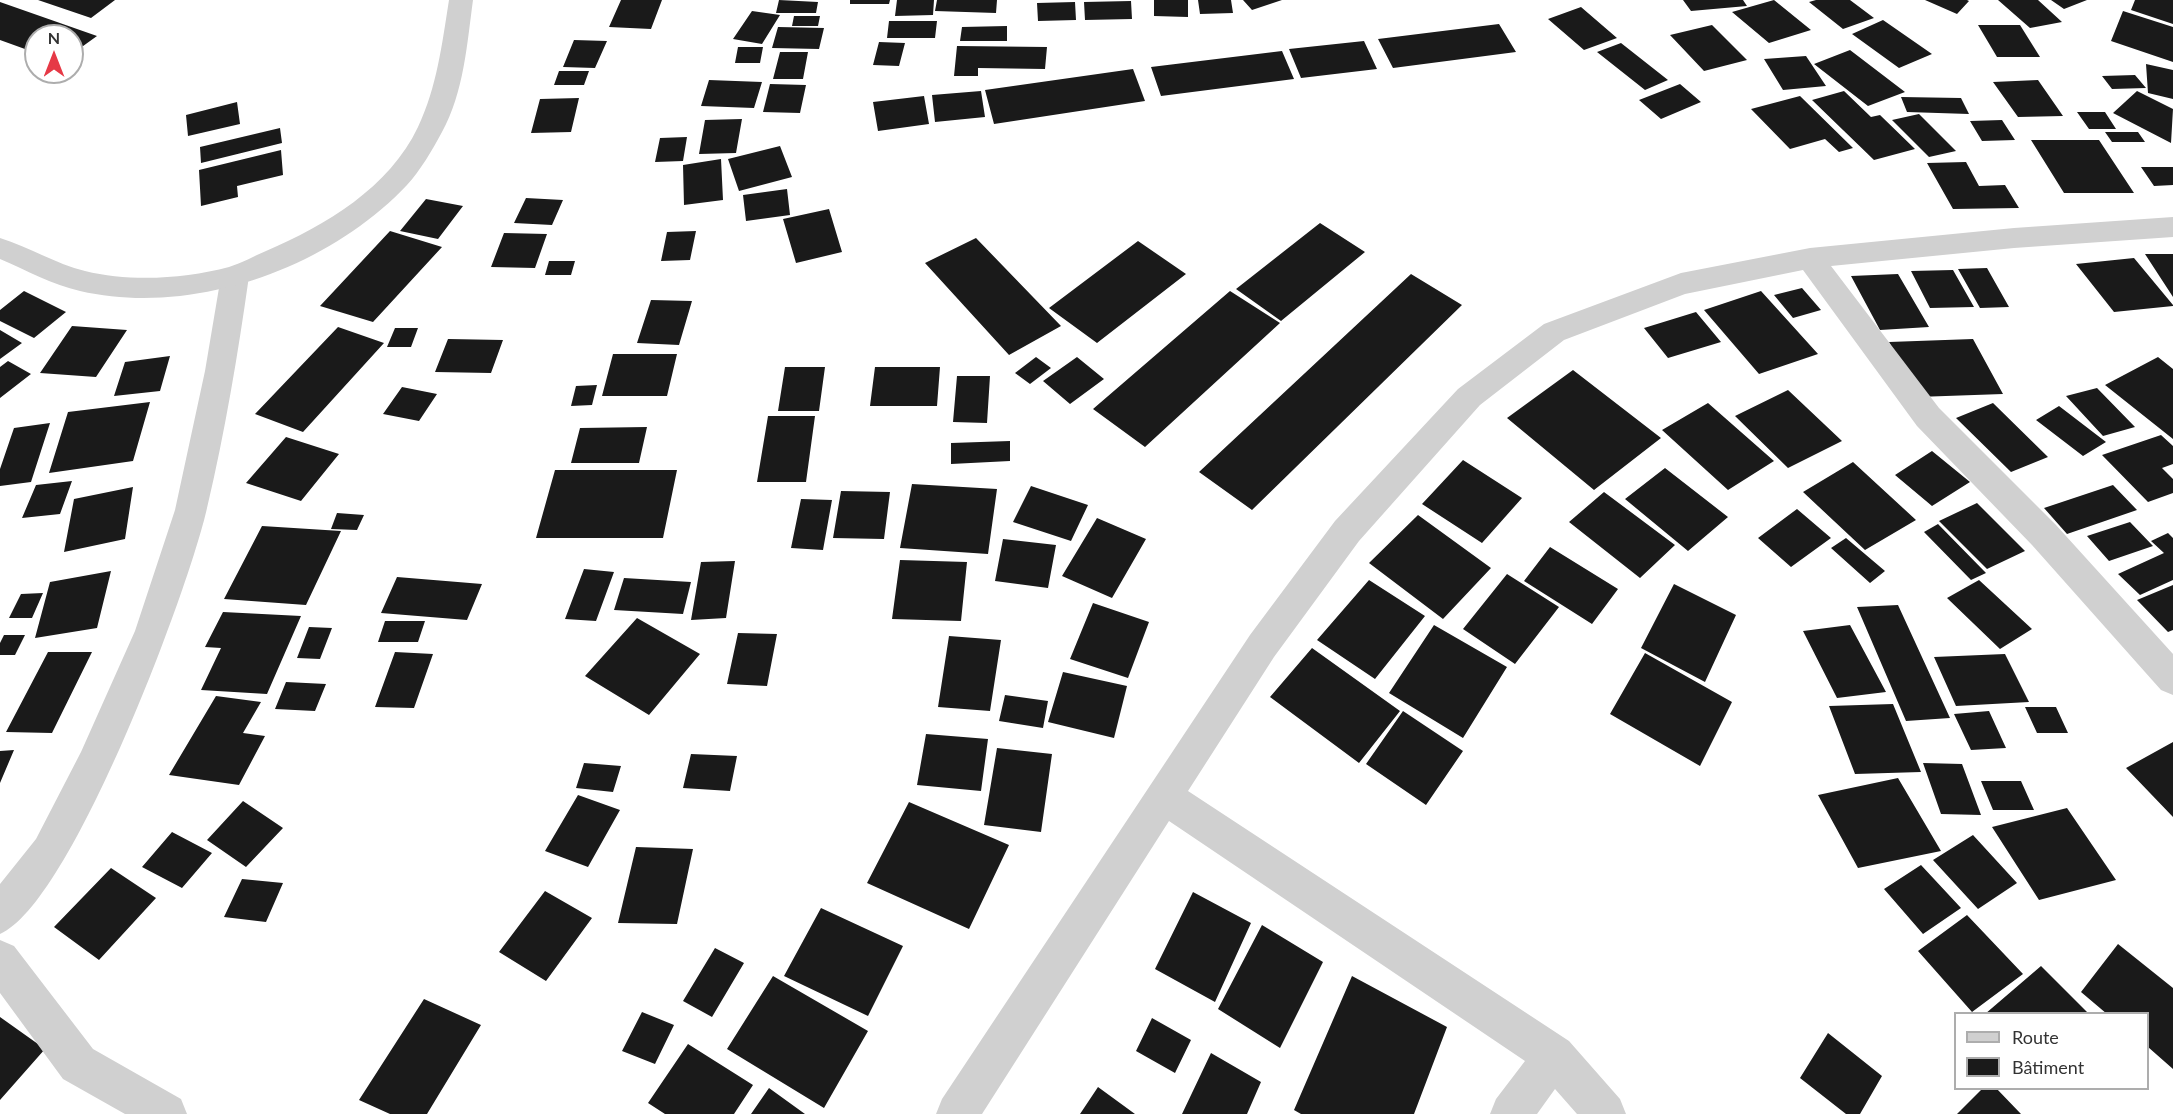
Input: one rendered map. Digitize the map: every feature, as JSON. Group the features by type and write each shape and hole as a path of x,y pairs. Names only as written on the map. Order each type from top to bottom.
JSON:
{"street":[{"path":"0,248 81,281 138,287 177,287 235,276 306,245 352,218 399,177 430,130 449,79 461,0"},
{"path":"957,1114 1262,646 1347,531 1469,397 1554,332 1681,284 1810,258 2014,238 2173,228"},
{"path":"1810,258 1928,417 2044,535 2173,679"},
{"path":"0,915 49,852 94,764 152,631 191,510 220,371 235,276"},
{"path":"1165,797 1554,1056 1605,1114"},
{"path":"0,960 78,1064 166,1114"},
{"path":"1511,1114 1554,1056"}],"building":[{"path":"38,0 115,0 91,18"},
{"path":"621,0 662,0 651,29 609,27"},
{"path":"779,0 818,2 816,13 776,13"},
{"path":"850,0 890,0 889,4 850,4"},
{"path":"897,0 934,0 933,15 895,16"},
{"path":"937,0 997,0 996,13 935,11"},
{"path":"1154,0 1188,0 1188,17 1154,16"},
{"path":"1198,0 1231,0 1233,13 1200,14"},
{"path":"1243,0 1282,0 1252,10"},
{"path":"1683,0 1743,0 1747,6 1691,11"},
{"path":"1774,0 1811,30 1769,43 1732,12"},
{"path":"1850,0 1874,18 1843,29 1809,2"},
{"path":"1925,0 1967,0 1969,1 1957,14"},
{"path":"1998,0 2038,0 2062,22 2030,28"},
{"path":"2051,0 2087,0 2064,9"},
{"path":"2135,0 2173,0 2173,24 2131,10"},
{"path":"1131,1 1132,19 1085,20 1084,2"},
{"path":"0,2 63,24 24,24 24,49 0,40"},
{"path":"1075,2 1076,20 1038,21 1037,3"},
{"path":"1581,7 1617,38 1584,50 1548,19"},
{"path":"752,11 780,15 762,44 733,39"},
{"path":"2123,11 2173,27 2173,62 2111,41"},
{"path":"794,16 820,16 818,26 792,26"},
{"path":"1883,20 1932,54 1899,68 1852,34"},
{"path":"889,21 937,21 935,38 887,38"},
{"path":"1499,24 1516,52 1393,68 1378,39"},
{"path":"1712,25 1747,60 1704,71 1670,35"},
{"path":"1978,25 2020,25 2040,57 1997,57"},
{"path":"1007,26 1007,41 960,41 962,27"},
{"path":"778,27 824,28 819,49 772,48"},
{"path":"84,31 97,36 84,45"},
{"path":"574,40 607,41 595,68 563,67"},
{"path":"1364,41 1377,69 1301,78 1289,49"},
{"path":"879,42 905,43 899,66 873,65"},
{"path":"1621,43 1668,80 1645,90 1597,52"},
{"path":"957,46 1047,47 1045,69 978,68 978,76 954,76"},
{"path":"738,47 763,47 760,63 735,63"},
{"path":"1850,50 1905,92 1868,106 1814,64"},
{"path":"1282,51 1294,79 1161,96 1151,67"},
{"path":"780,52 808,52 803,79 773,79"},
{"path":"1806,56 1826,86 1783,90 1764,59"},
{"path":"2146,64 2173,70 2173,99 2148,93"},
{"path":"1133,69 1145,101 994,124 985,90"},
{"path":"559,71 589,71 584,85 554,85"},
{"path":"2135,75 2146,88 2112,89 2102,76"},
{"path":"709,80 762,82 754,108 701,106"},
{"path":"2038,80 2063,116 2018,117 1993,82"},
{"path":"770,84 806,85 800,113 763,112"},
{"path":"1680,84 1701,102 1661,119 1639,100"},
{"path":"981,91 985,117 935,122 932,95"},
{"path":"1844,91 1871,117 1880,115 1915,149 1874,160 1812,100"},
{"path":"2137,91 2173,109 2171,143 2113,113"},
{"path":"924,96 929,124 878,131 873,102"},
{"path":"1800,96 1853,148 1839,152 1825,139 1790,149 1751,109"},
{"path":"1901,97 1961,98 1969,114 1907,112"},
{"path":"579,98 571,132 531,133 540,99"},
{"path":"237,102 240,124 188,136 186,115"},
{"path":"2077,112 2105,112 2116,129 2089,129"},
{"path":"1919,114 1956,151 1929,157 1892,120"},
{"path":"742,119 736,153 699,154 705,120"},
{"path":"2002,120 2015,140 1982,141 1970,121"},
{"path":"280,128 282,143 201,163 200,147"},
{"path":"2105,132 2138,132 2145,142 2112,142"},
{"path":"687,137 683,161 655,162 660,138"},
{"path":"2031,140 2099,140 2134,193 2064,193"},
{"path":"780,146 792,177 739,191 728,159"},
{"path":"281,150 283,175 237,186 238,197 201,206 199,170"},
{"path":"721,159 723,200 684,205 683,165"},
{"path":"1966,162 1979,186 2005,185 2019,208 1953,209 1927,163"},
{"path":"2141,167 2173,167 2173,185 2154,186"},
{"path":"787,189 790,215 746,221 743,195"},
{"path":"526,198 563,200 552,225 514,223"},
{"path":"426,199 463,206 438,239 400,231"},
{"path":"829,209 842,252 796,263 783,219"},
{"path":"1320,223 1365,252 1281,321 1236,289"},
{"path":"390,231 442,247 373,322 320,306"},
{"path":"696,231 690,260 661,261 667,232"},
{"path":"504,233 547,234 535,268 491,267"},
{"path":"976,238 1061,326 1009,355 925,263"},
{"path":"1138,241 1186,274 1097,343 1049,308"},
{"path":"2145,254 2173,254 2173,297"},
{"path":"2134,258 2173,306 2114,312 2076,264"},
{"path":"549,261 575,261 571,275 545,275"},
{"path":"1987,268 2009,307 1980,308 1958,269"},
{"path":"1953,270 1974,307 1930,308 1911,271"},
{"path":"1411,274 1462,305 1252,510 1199,472"},
{"path":"1898,274 1929,327 1880,330 1851,276"},
{"path":"1802,288 1821,310 1793,318 1774,295"},
{"path":"24,291 66,312 34,338 0,321 0,310"},
{"path":"1230,291 1280,323 1145,447 1093,409"},
{"path":"1761,291 1818,354 1759,374 1704,310"},
{"path":"651,300 692,301 679,345 637,343"},
{"path":"1696,312 1721,342 1668,358 1644,328"},
{"path":"72,326 127,330 96,377 40,373"},
{"path":"338,327 384,343 303,432 255,414"},
{"path":"395,328 418,328 411,347 387,347"},
{"path":"0,330 22,343 0,359"},
{"path":"448,339 503,340 491,373 435,372"},
{"path":"1973,339 2003,394 1917,397 1889,342"},
{"path":"613,354 677,354 667,396 602,396"},
{"path":"170,356 160,391 114,396 125,362"},
{"path":"1036,357 1051,368 1030,384 1015,373"},
{"path":"1077,357 1104,379 1070,404 1043,381"},
{"path":"2158,357 2173,369 2173,439 2105,385"},
{"path":"8,361 31,374 0,398 0,367"},
{"path":"785,367 825,367 819,411 778,411"},
{"path":"875,367 940,367 937,406 870,406"},
{"path":"1573,370 1661,438 1594,490 1507,418"},
{"path":"957,376 990,376 987,423 953,422"},
{"path":"597,385 592,405 571,406 576,386"},
{"path":"402,387 437,394 419,421 383,414"},
{"path":"2097,388 2135,427 2103,436 2066,396"},
{"path":"1788,390 1842,441 1788,468 1735,416"},
{"path":"150,402 133,461 49,473 68,412"},
{"path":"1708,403 1774,461 1728,490 1662,430"},
{"path":"1993,403 2048,457 2011,472 1956,418"},
{"path":"2059,406 2106,442 2083,456 2036,420"},
{"path":"768,416 815,416 806,482 757,482"},
{"path":"50,423 31,482 0,486 0,469 14,428"},
{"path":"647,427 639,463 571,463 580,428"},
{"path":"2161,435 2173,446 2173,464 2162,468 2173,479 2173,493 2148,502 2102,455"},
{"path":"286,437 339,454 301,501 246,483"},
{"path":"1010,441 1010,461 951,464 951,443"},
{"path":"1932,451 1970,482 1932,506 1895,475"},
{"path":"1463,460 1522,498 1482,543 1422,504"},
{"path":"1853,462 1916,520 1865,550 1803,492"},
{"path":"1665,468 1728,517 1688,551 1625,499"},
{"path":"555,470 677,470 663,538 536,538"},
{"path":"72,481 60,514 22,518 36,485"},
{"path":"912,484 997,489 988,554 900,548"},
{"path":"2113,485 2137,510 2067,534 2044,508"},
{"path":"1031,486 1088,505 1071,541 1013,522"},
{"path":"133,487 125,539 64,552 74,499"},
{"path":"841,491 890,492 884,539 833,538"},
{"path":"1604,492 1675,545 1640,578 1569,522"},
{"path":"801,499 832,500 823,550 791,548"},
{"path":"1977,503 2025,551 1987,569 1939,521"},
{"path":"1797,509 1831,538 1791,567 1758,538"},
{"path":"337,513 364,515 357,530 331,529"},
{"path":"1418,515 1491,568 1443,619 1369,563"},
{"path":"1097,518 1146,539 1112,598 1062,576"},
{"path":"2130,522 2153,546 2109,561 2087,536"},
{"path":"1938,524 1986,573 1971,580 1924,532"},
{"path":"262,526 341,531 306,605 224,599"},
{"path":"2168,533 2173,538 2173,580 2140,595 2118,574 2164,553 2151,541"},
{"path":"1846,538 1885,571 1870,583 1831,548"},
{"path":"1003,539 1056,545 1048,588 995,581"},
{"path":"1550,547 1618,589 1592,624 1524,581"},
{"path":"900,560 967,562 961,621 892,619"},
{"path":"735,561 726,618 691,620 701,562"},
{"path":"584,569 614,572 596,621 565,619"},
{"path":"111,571 97,628 35,638 50,582"},
{"path":"1507,574 1559,607 1515,664 1463,629"},
{"path":"397,577 482,584 467,620 381,613"},
{"path":"624,578 691,582 683,614 614,610"},
{"path":"1369,580 1425,616 1375,679 1317,640"},
{"path":"1979,580 2032,629 2000,649 1947,598"},
{"path":"1674,584 1736,615 1705,682 1641,648"},
{"path":"2173,585 2173,630 2168,632 2137,600"},
{"path":"43,593 32,618 9,618 21,594"},
{"path":"1093,603 1149,622 1128,678 1070,659"},
{"path":"1898,605 1950,718 1906,721 1857,607"},
{"path":"223,612 301,616 267,694 201,690 221,648 205,647"},
{"path":"637,618 700,654 649,715 585,676"},
{"path":"385,621 425,621 418,642 378,642"},
{"path":"1434,625 1507,667 1463,738 1389,693"},
{"path":"1850,625 1886,692 1837,698 1803,631"},
{"path":"309,627 332,628 320,659 297,658"},
{"path":"738,633 777,634 767,686 727,684"},
{"path":"4,635 25,635 15,655 0,655 0,643"},
{"path":"949,636 1001,640 990,711 938,707"},
{"path":"1312,648 1400,711 1359,763 1270,697"},
{"path":"48,652 92,652 52,733 6,732"},
{"path":"395,652 433,654 414,708 375,707"},
{"path":"1645,653 1732,702 1700,766 1610,714"},
{"path":"2005,654 2029,702 1956,706 1934,657"},
{"path":"1063,672 1127,686 1114,738 1048,722"},
{"path":"286,682 326,684 315,711 275,709"},
{"path":"1005,695 1048,701 1043,728 999,721"},
{"path":"216,696 261,702 243,733 265,736 239,785 169,775"},
{"path":"1893,704 1921,772 1855,774 1829,706"},
{"path":"2025,707 2056,707 2068,733 2037,733"},
{"path":"1403,711 1463,751 1426,805 1366,764"},
{"path":"1989,711 2006,748 1971,750 1954,714"},
{"path":"926,734 988,739 981,791 917,785"},
{"path":"2173,742 2173,817 2126,768"},
{"path":"997,748 1052,754 1041,832 984,825"},
{"path":"14,750 0,783 0,751"},
{"path":"691,754 737,756 730,791 683,788"},
{"path":"584,763 621,766 613,792 576,788"},
{"path":"1923,763 1962,764 1981,815 1941,814"},
{"path":"1898,778 1941,851 1858,868 1818,795"},
{"path":"1981,781 2021,781 2034,810 1993,810"},
{"path":"578,795 620,810 588,867 545,851"},
{"path":"243,801 283,828 246,867 207,840"},
{"path":"909,802 1009,845 969,929 867,883"},
{"path":"2067,808 2116,880 2039,900 1992,827"},
{"path":"172,832 212,853 182,888 142,867"},
{"path":"1973,835 2017,883 1978,909 1933,860"},
{"path":"636,847 693,849 677,924 618,923"},
{"path":"1921,865 1961,908 1923,934 1884,889"},
{"path":"111,868 156,898 99,960 54,927"},
{"path":"242,879 283,883 266,922 224,917"},
{"path":"545,891 592,918 546,981 499,952"},
{"path":"1193,892 1251,923 1215,1002 1155,969"},
{"path":"821,908 903,946 868,1016 784,976"},
{"path":"1967,915 2023,974 1972,1012 1918,951"},
{"path":"1262,925 1323,962 1280,1048 1218,1009"},
{"path":"2118,944 2173,988 2173,1069 2149,1048 2149,1012 2105,1012 2081,992"},
{"path":"715,948 744,963 712,1017 683,1001"},
{"path":"2041,966 2087,1012 1987,1012"},
{"path":"773,976 868,1031 824,1108 727,1049"},
{"path":"1352,976 1447,1027 1414,1114 1301,1114 1294,1110"},
{"path":"424,999 481,1025 427,1114 390,1114 359,1100"},
{"path":"642,1012 674,1025 655,1064 622,1051"},
{"path":"0,1017 45,1049 0,1100"},
{"path":"1152,1018 1191,1040 1175,1073 1136,1051"},
{"path":"1828,1033 1882,1076 1860,1114 1846,1114 1800,1078"},
{"path":"688,1044 753,1085 734,1114 665,1114 648,1103"},
{"path":"1211,1053 1261,1082 1247,1114 1182,1114"},
{"path":"1098,1087 1135,1114 1080,1114"},
{"path":"769,1088 805,1114 751,1114"},
{"path":"1981,1090 1998,1090 2021,1114 1957,1114"}]}
